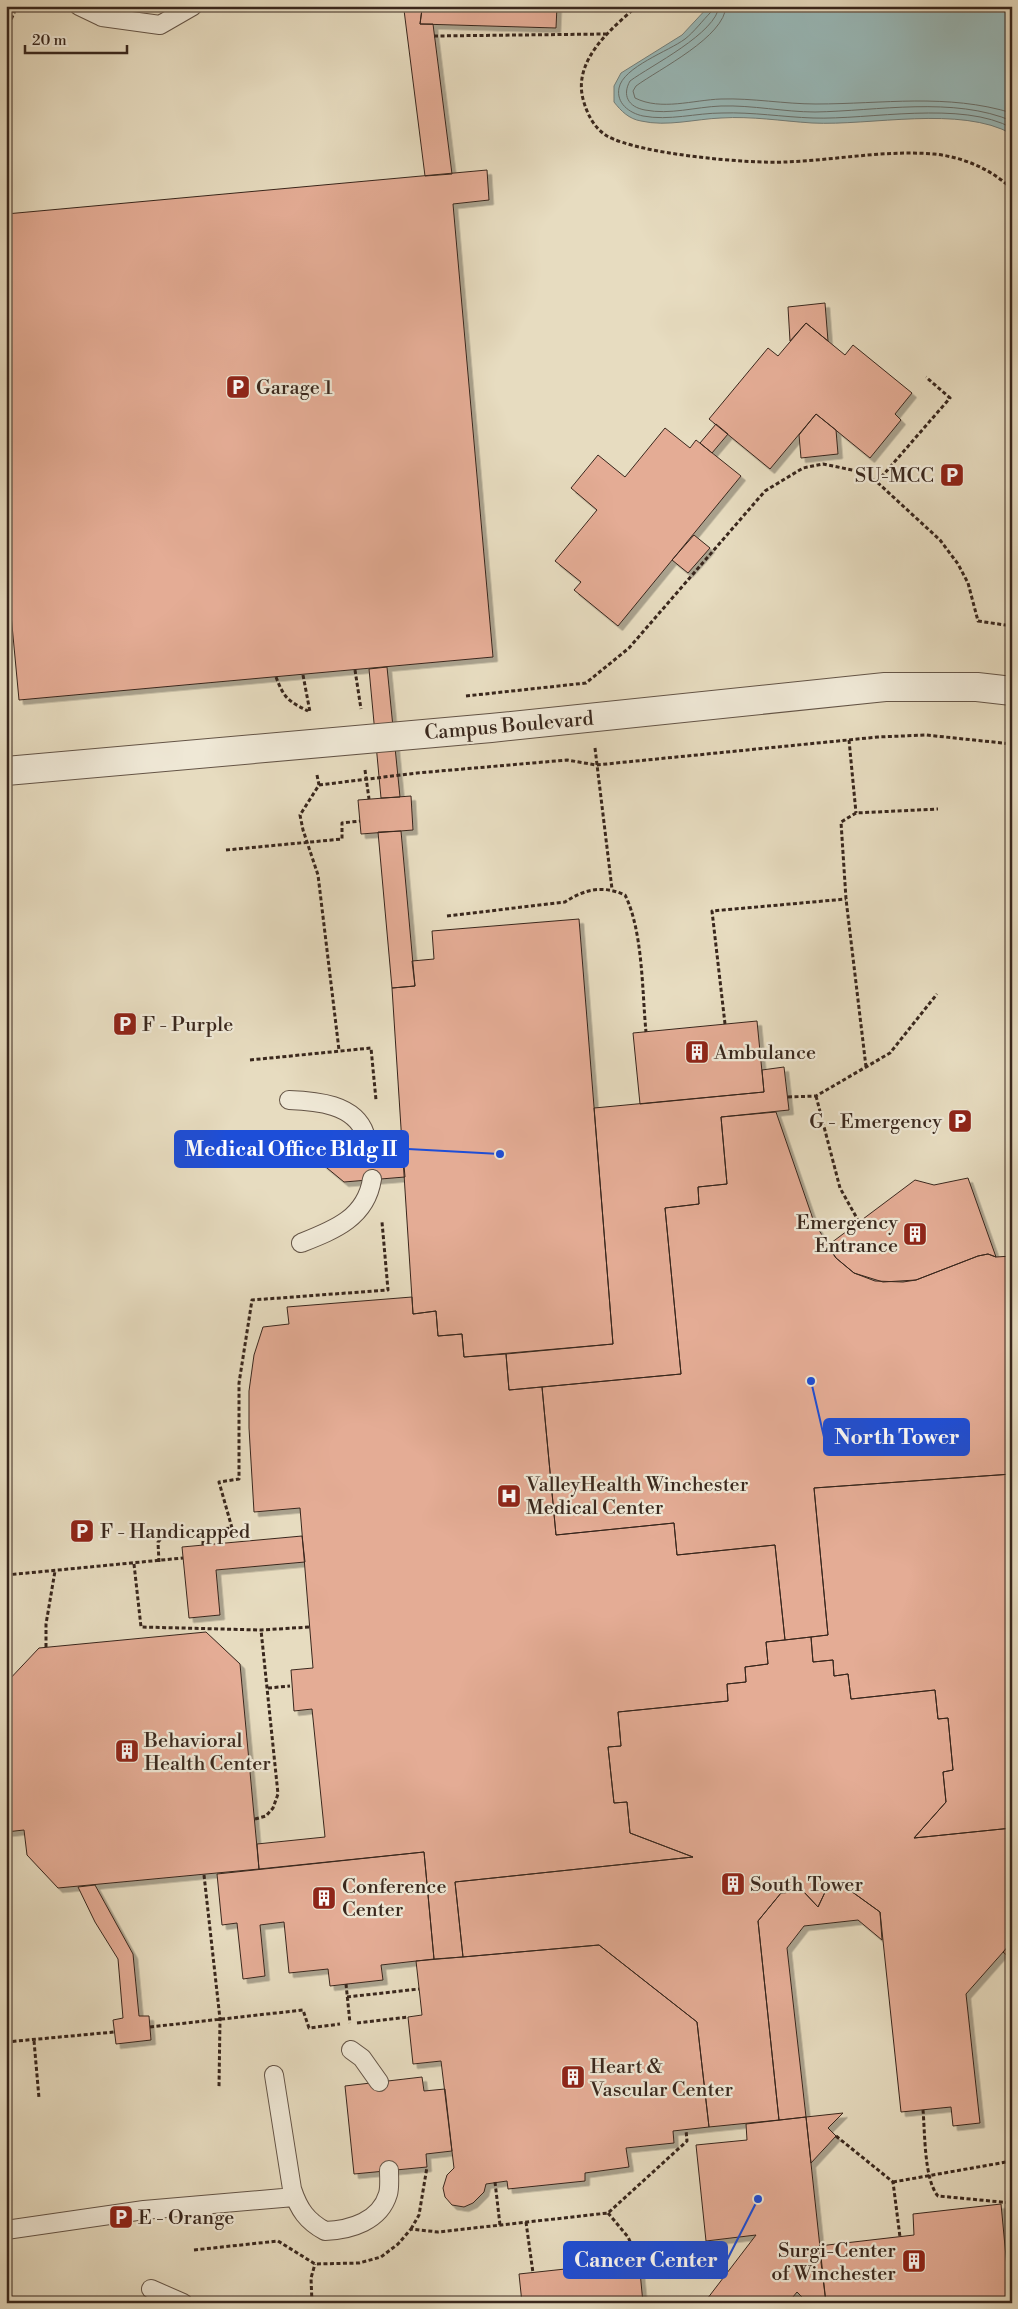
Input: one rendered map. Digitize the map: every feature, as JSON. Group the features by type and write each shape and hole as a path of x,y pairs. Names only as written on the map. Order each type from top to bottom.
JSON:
{"street":[{"name":"Campus Boulevard","path":"6,771 491,728 885,687 977,687 1012,691"}],"lane":[{"path":"78,6 160,25 193,6"},
{"path":"289,1100 329,1104 348,1113 362,1127 365,1134"},
{"path":"301,1243 326,1233 347,1221 361,1208 370,1195 372,1179"},
{"path":"351,2050 362,2058 379,2082"},
{"path":"274,2075 294,2197 304,2217 325,2231 351,2227 369,2219 383,2204 389,2193 389,2170"},
{"path":"6,2230 144,2210 294,2197"},
{"path":"152,2289 183,2303"}],"path":[{"path":"6,31 17,6"},
{"path":"638,6 607,34 588,59 582,77 582,96 586,112 594,124 606,135 626,145 731,160 784,162 898,153 935,154 958,158 980,167 1001,179 1012,189"},
{"path":"434,36 607,34"},
{"path":"877,482 950,398 926,377"},
{"path":"457,697 586,683 629,648 765,491 803,468 823,464 857,471 877,482 940,540 958,564 968,583 978,621 1012,626"},
{"path":"355,670 361,707 370,706"},
{"path":"276,677 282,693 290,702 310,712 303,675"},
{"path":"339,1050 318,875 300,815 319,785 417,773 567,760 596,765 848,740 926,735 1012,744"},
{"path":"848,740 856,813"},
{"path":"596,765 612,889"},
{"path":"866,1067 846,899 841,822 856,813 938,809"},
{"path":"226,850 308,844 342,839 342,823 360,821"},
{"path":"447,916 565,902 581,891 612,889 625,895 632,908 636,925 646,1032"},
{"path":"725,1024 712,911 846,899"},
{"path":"788,1097 816,1096 890,1052 937,994"},
{"path":"250,1060 371,1048 377,1105"},
{"path":"816,1096 840,1188 858,1222"},
{"path":"159,1562 158,1542 166,1534 232,1528 219,1482 239,1479 239,1383 252,1300 388,1290 382,1216"},
{"path":"204,1530 204,1545"},
{"path":"6,1575 159,1562 183,1558"},
{"path":"134,1564 141,1627 261,1630 310,1626"},
{"path":"46,1648 46,1624 55,1571"},
{"path":"255,1818 266,1816 273,1808 278,1794 261,1630"},
{"path":"268,1688 290,1686"},
{"path":"204,1875 220,2019 219,2087"},
{"path":"346,1984 350,2023"},
{"path":"347,1997 419,1988"},
{"path":"150,2027 303,2010 309,2028 408,2017"},
{"path":"6,2042 34,2041 114,2032"},
{"path":"34,2041 39,2098"},
{"path":"922,2110 930,2174 933,2190 938,2196 1012,2203"},
{"path":"411,2229 438,2232 608,2213 688,2141 686,2130"},
{"path":"836,2136 893,2182 900,2237"},
{"path":"893,2182 1012,2161"},
{"path":"194,2250 278,2240 315,2264 359,2263 381,2257 398,2244 411,2229 419,2215 427,2167"},
{"path":"495,2182 500,2225"},
{"path":"608,2213 628,2237 639,2261"},
{"path":"526,2222 533,2273"},
{"path":"312,2303 311,2278 315,2264"}],"water":[{"path":"709,6 1012,6 1012,134 991,125 967,120 915,119 812,123 733,118 651,123 637,120 626,114 614,102 614,86 621,73 682,35"}],"building":[{"path":"404,6 557,6 556,28 420,24 422,9 404,10"},
{"path":"422,9 420,24 433,24 452,174 425,176 404,10"},
{"name":"Garage 1","path":"487,170 489,200 453,204 493,657 19,700 6,561 6,214"},
{"path":"825,303 828,341 806,323 790,341 788,307"},
{"path":"806,323 845,355 853,345 912,393 895,414 901,420 870,458 816,414 770,469 709,419 768,348 778,356"},
{"path":"816,414 836,430 838,454 801,458 799,435"},
{"path":"716,424 728,434 712,453 700,443"},
{"path":"665,428 690,448 696,440 741,476 618,626 574,590 581,582 555,561 597,510 571,488 598,455 625,477"},
{"path":"694,535 710,548 688,573 672,560"},
{"path":"387,667 400,797 381,798 369,669"},
{"path":"411,796 413,830 361,834 358,800"},
{"path":"401,831 415,986 392,988 378,832"},
{"path":"579,919 613,1344 464,1357 462,1334 438,1336 436,1311 413,1314 392,988 415,986 412,961 434,959 432,931"},
{"name":"Ambulance","path":"757,1021 764,1092 640,1104 633,1033"},
{"path":"784,1067 789,1110 721,1117 727,1184 698,1187 699,1204 665,1208 681,1374 509,1390 506,1354 613,1344 594,1108 764,1092 762,1070"},
{"path":"776,1112 814,1222 836,1258 854,1273 875,1281 903,1282 916,1280 978,1256 988,1254 996,1257 1012,1256 1012,1474 814,1488 828,1635 785,1640 775,1545 677,1555 674,1523 556,1535 542,1387 681,1374 665,1208 699,1204 698,1187 727,1184 721,1117"},
{"path":"401,1131 405,1177 344,1182 321,1163 341,1136"},
{"name":"Emergency Entrance","path":"968,1178 996,1257 988,1254 978,1256 916,1280 883,1282 854,1273 836,1258 827,1246 915,1180 934,1185"},
{"path":"412,1297 413,1314 436,1311 438,1336 462,1334 464,1357 506,1354 509,1390 542,1387 556,1535 674,1523 677,1555 775,1545 785,1640 766,1642 768,1664 745,1667 746,1682 727,1684 728,1701 618,1712 621,1746 608,1747 614,1803 627,1802 630,1833 693,1857 455,1882 463,1957 434,1959 424,1852 259,1869 257,1844 325,1837 312,1709 294,1711 291,1670 313,1668 300,1508 254,1512 249,1428 249,1391 254,1355 263,1327 289,1324 287,1307"},
{"path":"1012,1474 1012,1828 914,1838 946,1802 943,1772 953,1770 948,1718 938,1719 935,1690 851,1699 848,1674 834,1676 833,1660 813,1662 811,1637 828,1635 814,1488"},
{"path":"302,1536 305,1562 216,1570 220,1615 189,1618 182,1547"},
{"name":"Behavioral Health Center","path":"206,1632 240,1664 259,1869 58,1888 27,1855 24,1830 6,1832 6,1683 39,1648"},
{"name":"South Tower","path":"811,1637 813,1662 833,1660 834,1676 848,1674 851,1699 935,1690 938,1719 948,1718 953,1770 943,1772 946,1802 914,1838 1012,1828 1012,1942 966,1994 980,2123 953,2126 951,2107 901,2112 880,1912 844,1886 827,1888 818,1907 803,1891 781,1893 758,1921 779,2120 709,2127 697,2022 599,1945 463,1957 455,1882 693,1857 630,1833 627,1802 614,1803 608,1747 621,1746 618,1712 728,1701 727,1684 746,1682 745,1667 768,1664 766,1642"},
{"name":"Conference Center","path":"424,1852 434,1959 381,1965 383,1980 330,1986 328,1969 289,1973 284,1922 260,1925 265,1976 243,1979 237,1923 222,1925 217,1874"},
{"path":"95,1885 133,1954 139,2016 149,2016 151,2040 116,2044 113,2020 123,2018 118,1959 95,1922 78,1887"},
{"path":"844,1886 880,1912 882,1940 858,1920 804,1926 787,1948 806,2117 779,2120 758,1921 781,1893 803,1891 818,1907 827,1888"},
{"path":"1012,1942 1012,1960 1003,1952"},
{"name":"Heart & Vascular Center","path":"599,1945 697,2022 709,2127 673,2131 674,2143 626,2148 629,2167 585,2173 585,2181 508,2189 507,2181 486,2184 484,2192 473,2203 464,2207 452,2205 445,2197 443,2188 447,2175 454,2168 441,2061 413,2064 408,2017 422,2015 416,1961"},
{"path":"422,2077 424,2091 445,2089 452,2151 426,2154 427,2167 354,2174 345,2086"},
{"path":"843,2113 828,2128 836,2136 811,2163 806,2117"},
{"path":"806,2117 826,2303 808,2303 797,2292 788,2303 704,2303 756,2235 706,2241 696,2145 747,2140 746,2124"},
{"name":"Surgi-Center of Winchester","path":"1001,2204 1008,2278 1012,2277 1012,2303 826,2303 819,2246 914,2235 913,2214"},
{"path":"639,2261 643,2303 522,2303 519,2274"}],"place":[{"name":"Garage 1","path":"238,387"},
{"name":"SU-MCC","path":"952,475"},
{"name":"F - Purple","path":"125,1024"},
{"name":"Ambulance","path":"697,1052"},
{"name":"G - Emergency","path":"960,1121"},
{"name":"Medical Office Bldg II","path":"500,1154"},
{"name":"Emergency Entrance","path":"915,1234"},
{"name":"North Tower","path":"811,1381"},
{"name":"ValleyHealth Winchester Medical Center","path":"509,1496"},
{"name":"F - Handicapped","path":"82,1531"},
{"name":"Behavioral Health Center","path":"127,1751"},
{"name":"South Tower","path":"733,1884"},
{"name":"Conference Center","path":"324,1898"},
{"name":"Heart & Vascular Center","path":"573,2077"},
{"name":"Cancer Center","path":"758,2199"},
{"name":"E - Orange","path":"121,2217"},
{"name":"Surgi-Center of Winchester","path":"914,2261"}]}
